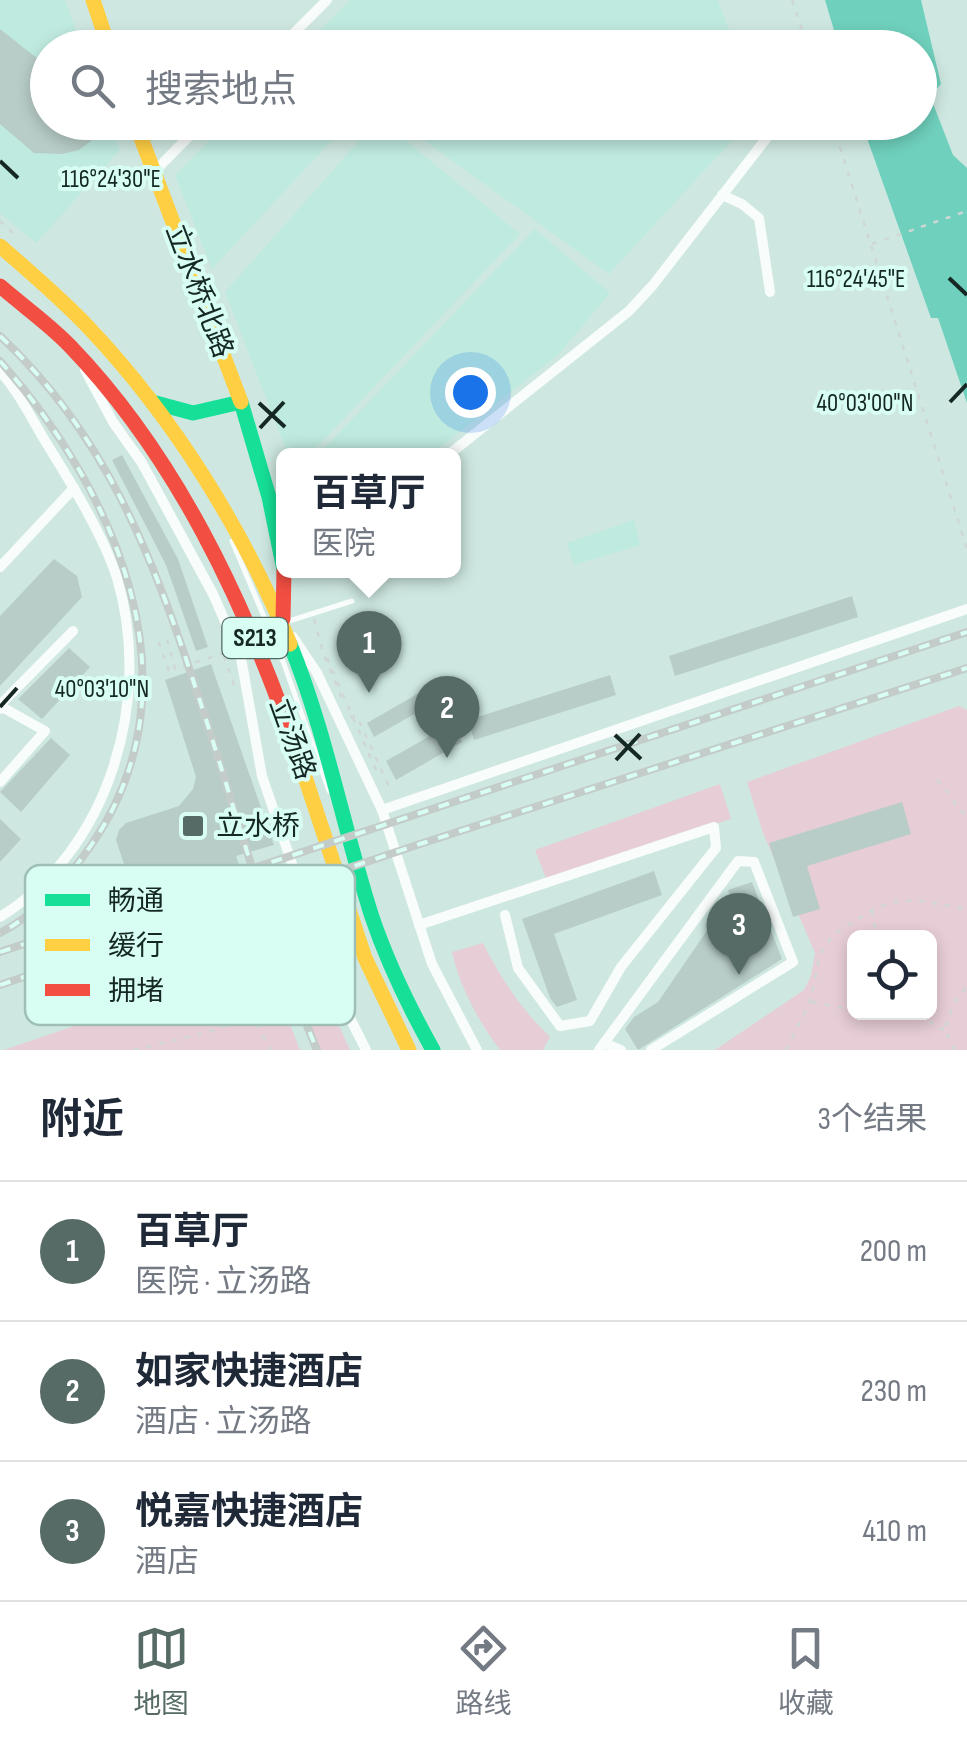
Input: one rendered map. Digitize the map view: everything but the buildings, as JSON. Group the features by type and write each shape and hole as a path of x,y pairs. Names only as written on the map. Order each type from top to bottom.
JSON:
{"main road":[{"path":"94,0 103,30"},
{"name":"立水桥北路","path":"142,140 241,402 276,512"},
{"name":"立汤路","path":"0,246 90,328 152,402 242,540 283,623 312,706 385,952 407,1006 433,1050"},
{"name":"立汤路","path":"0,286 72,348 135,422 195,516 254,636 334,865"},
{"path":"152,402 193,413 241,402"},
{"name":"立水桥北路","path":"283,623 287,578"},
{"name":"立汤路","path":"355,933 409,1050"}],"street":[{"path":"297,30 326,0"},
{"path":"154,172 185,140"},
{"path":"457,448 629,311 653,286 765,140"},
{"path":"722,194 759,218 770,292"},
{"name":"立汤路","path":"72,348 113,422 142,463 212,594 241,658 262,776 292,865"},
{"path":"0,372 74,488 116,577 131,657 125,725 106,792 57,865"},
{"path":"0,567 74,488"},
{"path":"382,810 967,609"},
{"name":"立汤路","path":"283,623 317,673 382,810 432,964 477,1050"},
{"path":"0,782 45,731 1,707 73,631"},
{"path":"420,925 714,827 716,848 621,967 590,1020 560,1026 518,968 505,915"},
{"path":"621,1050 602,1046 738,861 754,862 793,962 650,1050"},
{"path":"0,917 25,902"},
{"name":"立汤路","path":"354,1025 366,1050"}],"lane":[{"path":"216,501 284,664 322,777 342,816"},
{"path":"283,623 352,601"}],"path":[{"path":"792,0 802,30"},
{"path":"838,140 967,549"},
{"path":"871,244 967,211"},
{"path":"0,221 13,234"},
{"path":"314,617 324,655 351,718 357,716 374,753 390,789 386,791"},
{"path":"169,671 159,643 166,639 176,668 238,649"},
{"path":"223,654 236,693"},
{"path":"334,687 326,659 329,657 381,782"},
{"path":"937,780 967,816"},
{"path":"786,1050 810,1002 820,954 834,934 892,902 915,900 967,909"},
{"path":"872,910 876,930"},
{"path":"956,1050 946,1029 953,1004 967,986"},
{"path":"810,1002 847,1009"},
{"path":"928,1020 938,1029 946,1029"},
{"path":"134,1050 225,1025"},
{"path":"257,1025 272,1050"}],"shaded area":[{"path":"0,0 65,0 76,30 30,30 30,140 116,140 120,150 36,243 0,213"},
{"path":"350,0 718,0 729,30 320,30"},
{"path":"825,0 921,0 928,30 834,30"},
{"path":"937,114 953,155 967,168 967,403 938,318 931,318 868,140 937,140"},
{"path":"210,140 332,140 212,269 175,175"},
{"path":"360,140 405,140 520,234 316,448 285,448 225,292"},
{"path":"424,140 732,140 609,274"},
{"path":"535,229 610,293 558,355 439,448 325,448"},
{"path":"634,520 640,545 574,565 567,543"},
{"path":"959,706 967,710 967,1050 715,1050 804,990 811,976 815,953 763,833 747,782"},
{"path":"720,784 731,819 546,878 535,850"},
{"path":"483,943 512,993 550,1037 543,1050 500,1050 477,1015 452,952"},
{"path":"77,1025 290,1025 300,1050 4,1050"},
{"path":"308,1025 339,1025 350,1050 317,1050"}],"railway":[{"path":"0,336 68,413 96,454 141,541 178,634 252,865"},
{"path":"0,361 78,469 109,529 130,591 142,655 140,719 124,783 77,865"},
{"path":"263,865 967,632"},
{"path":"355,866 967,668"},
{"path":"0,933 25,917"},
{"path":"0,952 25,944"},
{"path":"0,985 25,977"},
{"path":"307,1025 317,1050"}],"traffic: fast":[{"path":"152,402 193,413 241,402 276,531"},
{"path":"290,644 314,711 372,917 399,985 433,1050"}],"traffic: slow":[{"path":"93,0 103,30"},
{"path":"142,140 241,402"},
{"path":"0,246 90,329 178,438 229,518 290,644"},
{"path":"294,744 334,865"},
{"path":"355,928 365,958 409,1050"}],"traffic: jam":[{"path":"0,286 62,338 143,434 229,584 294,744"},
{"path":"283,619 284,578"}],"place":[{"name":"百草厅","path":"369,693"},
{"name":"如家快捷酒店","path":"447,758"},
{"name":"立水桥","path":"193,826"},
{"name":"悦嘉快捷酒店","path":"739,975"}]}
